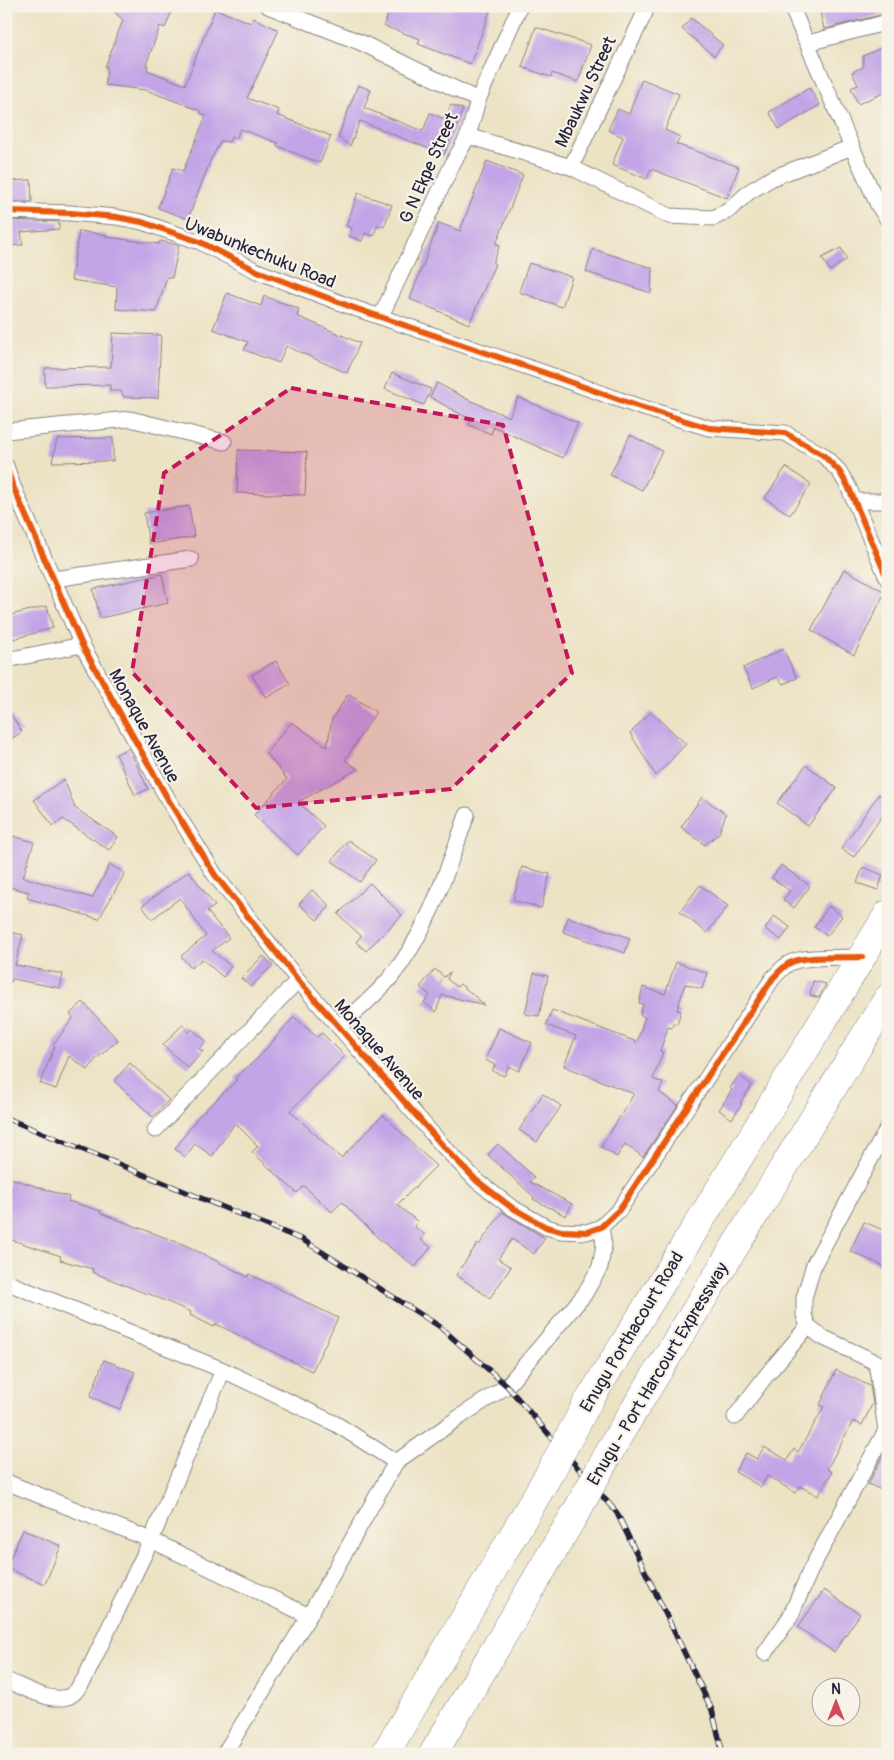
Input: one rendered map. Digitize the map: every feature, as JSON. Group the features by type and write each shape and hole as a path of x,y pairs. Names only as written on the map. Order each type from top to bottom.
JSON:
{"highway":[{"name":"Enugu Porthacourt Road","path":"384,1754 552,1469 588,1402 888,914"},
{"name":"Enugu - Port Harcourt Expressway","path":"434,1754 579,1507 620,1433 888,998"}],"street":[{"path":"268,6 362,43 478,100"},
{"name":"G N Ekpe Street","path":"381,316 453,162 468,136 478,100 520,6"},
{"name":"Mbaukwu Street","path":"571,167 648,6"},
{"path":"791,6 852,147 878,204 888,220"},
{"path":"808,43 888,22"},
{"path":"468,136 571,167 669,216 713,218 728,211 750,192 772,178 852,147"},
{"name":"Uwabunkechuku Road","path":"6,211 70,213 116,217 142,222 200,242 257,272 637,406 709,428 785,433 822,455 839,471 888,580"},
{"path":"6,431 130,419 224,442"},
{"name":"Monaque Avenue","path":"6,466 9,484 54,579 82,645 169,801 215,875 298,980 443,1146 477,1180 511,1207 546,1226 561,1231 587,1232 601,1227"},
{"path":"854,501 888,501"},
{"path":"54,579 191,559"},
{"path":"6,660 82,645"},
{"path":"339,1027 386,984 423,929 467,815"},
{"path":"224,1754 309,1616 396,1462 507,1386 584,1295 600,1267 604,1245 601,1227 619,1210 773,978 788,964 798,960 862,957"},
{"path":"155,1130 298,980"},
{"path":"765,1652 790,1617 811,1569 886,1430 882,1365 822,1337 808,1326 804,1315 804,1298 814,1264 888,1127"},
{"path":"6,1282 223,1370 336,1424 396,1462"},
{"path":"735,1417 765,1377 808,1326"},
{"path":"6,1680 43,1696 60,1699 73,1694 84,1680 151,1540 223,1370"},
{"path":"6,1482 151,1540 309,1616"}],"highlighted area":[{"path":"291,388 503,425 572,673 451,789 256,808 132,672 164,473"}],"building":[{"path":"108,6 174,6 165,28 160,26 146,65 148,65 147,70 185,85 215,9 251,23 253,18 279,30 247,98 279,110 277,115 331,136 320,163 277,146 278,143 240,129 236,139 231,137 229,142 221,141 211,159 188,219 158,208 173,168 183,171 206,116 200,113 201,111 146,90 105,85 107,67 105,67 123,20"},
{"path":"391,6 492,6 470,64 418,44 420,39 384,26"},
{"path":"841,6 888,6 888,13 824,29 820,12"},
{"path":"691,18 723,45 714,56 682,29"},
{"path":"536,27 591,45 578,82 552,73 551,77 522,67"},
{"path":"888,45 888,91 858,104 851,88 858,85 852,72 863,67 863,56"},
{"path":"642,79 679,94 665,130 680,137 676,144 739,167 727,198 651,169 647,179 612,165 623,137 608,130 618,109 629,114"},
{"path":"358,85 371,90 364,108 423,131 430,113 445,119 451,105 463,109 444,155 360,121 350,146 338,137"},
{"path":"809,88 820,105 779,129 769,112"},
{"path":"487,161 523,175 496,244 500,245 493,263 495,264 469,324 410,299 439,223 460,231"},
{"path":"31,180 32,202 6,202 6,181"},
{"path":"358,193 392,205 384,227 377,225 374,236 365,233 362,241 349,236 352,228 346,226"},
{"path":"6,220 59,222 59,229 21,232 23,245 6,246"},
{"path":"79,231 107,235 106,237 159,244 160,241 179,245 172,278 167,277 156,312 116,309 117,287 71,280"},
{"path":"841,248 847,259 830,271 822,258"},
{"path":"593,249 652,268 651,293 586,272"},
{"path":"529,263 572,277 562,307 519,292"},
{"path":"227,293 261,306 264,296 299,309 297,316 360,343 347,373 286,346 279,363 244,350 248,342 213,329"},
{"path":"113,333 161,335 158,398 124,397 121,391 110,391 110,385 45,386 45,368 111,367"},
{"path":"392,373 431,389 424,405 385,389"},
{"path":"437,383 469,400 509,417 518,397 578,423 563,458 494,427 491,434 469,425 471,420 430,397"},
{"path":"630,435 662,451 642,490 610,475"},
{"path":"113,438 113,461 52,462 57,439"},
{"path":"238,450 307,452 305,495 237,493"},
{"path":"786,467 811,484 790,515 765,498"},
{"path":"189,506 194,537 149,544 144,513"},
{"path":"844,569 885,592 854,655 811,630"},
{"path":"162,574 168,603 100,618 93,589"},
{"path":"47,606 53,628 6,641 6,616"},
{"path":"783,649 797,678 783,684 777,677 753,688 743,668"},
{"path":"276,661 290,684 266,698 252,675"},
{"path":"348,694 376,712 345,760 358,769 298,802 324,826 298,855 254,815 287,779 266,753 292,722 327,747 332,719"},
{"path":"6,707 22,732 6,742"},
{"path":"651,712 686,744 656,776 630,733"},
{"path":"129,748 148,789 135,795 116,754"},
{"path":"806,765 837,788 808,826 777,803"},
{"path":"64,779 75,808 118,837 109,850 63,819 53,826 34,800"},
{"path":"879,794 888,800 888,807 854,857 841,849"},
{"path":"702,797 726,814 719,833 705,845 681,827"},
{"path":"6,834 34,842 23,877 92,898 110,865 125,873 99,919 27,898 29,892 6,886"},
{"path":"348,840 376,860 360,882 332,861"},
{"path":"781,865 810,886 794,908 783,900 790,891 772,878"},
{"path":"522,867 550,874 541,908 513,900"},
{"path":"863,867 883,875 878,890 857,883"},
{"path":"189,871 215,906 207,911 229,938 212,951 231,966 223,977 202,959 191,968 181,956 206,936 180,898 152,919 142,906"},
{"path":"370,883 402,915 366,951 356,942 361,936 338,914"},
{"path":"700,885 728,906 707,933 680,912"},
{"path":"312,890 330,906 317,920 299,904"},
{"path":"829,906 842,916 827,936 814,927"},
{"path":"774,916 790,927 781,940 765,929"},
{"path":"568,917 630,938 625,953 563,932"},
{"path":"6,931 23,935 15,965 63,974 60,988 12,979 11,982 6,982"},
{"path":"263,956 273,965 251,987 241,978"},
{"path":"676,962 707,973 702,989 685,984 677,1010 681,1011 677,1024 673,1023 672,1028 668,1027 660,1051 663,1052 653,1079 663,1083 659,1092 678,1105 643,1157 625,1144 617,1157 601,1147 634,1094 564,1066 576,1036 546,1025 552,1010 637,1042 645,1017 640,1015 643,1004 639,1003 643,987 665,994"},
{"path":"435,969 444,977 450,972 447,979 457,987 460,984 485,1005 442,995 436,1012 424,1002 430,995 420,987"},
{"path":"534,973 548,976 539,1016 525,1014"},
{"path":"813,981 826,984 819,998 810,995"},
{"path":"83,1002 118,1040 96,1059 88,1070 69,1056 56,1089 40,1083 55,1046 53,1045 73,1018 70,1014"},
{"path":"294,1017 317,1037 322,1033 345,1056 290,1111 341,1158 383,1115 436,1166 397,1205 417,1221 415,1227 425,1235 421,1240 431,1247 415,1267 377,1237 342,1202 332,1212 304,1186 297,1193 252,1152 258,1146 235,1123 212,1156 195,1144 185,1157 175,1149 197,1118 237,1080 235,1078 259,1057"},
{"path":"182,1025 189,1032 192,1029 206,1041 199,1049 203,1051 188,1068 163,1045"},
{"path":"499,1028 532,1043 519,1071 509,1066 504,1076 492,1071 495,1065 485,1060"},
{"path":"130,1063 169,1100 153,1117 114,1081"},
{"path":"739,1075 752,1085 732,1119 719,1110"},
{"path":"543,1094 561,1106 537,1142 519,1130"},
{"path":"498,1144 534,1177 530,1182 572,1204 566,1216 533,1199 534,1197 488,1155"},
{"path":"10,1178 69,1197 68,1201 101,1211 100,1213 185,1245 248,1277 249,1274 338,1318 312,1371 216,1324 214,1327 190,1315 191,1312 92,1272 93,1269 60,1260 61,1256 6,1238 6,1190"},
{"path":"502,1212 545,1238 534,1254 512,1239 498,1259 511,1267 490,1298 456,1275"},
{"path":"864,1222 888,1232 888,1268 850,1251"},
{"path":"104,1360 135,1372 120,1409 90,1397"},
{"path":"836,1370 870,1386 873,1403 862,1425 853,1421 827,1469 832,1472 818,1496 800,1486 796,1493 767,1476 761,1487 735,1472 746,1453 757,1459 764,1447 787,1460 794,1449 798,1452 824,1407 820,1405"},
{"path":"888,1446 888,1493 868,1484"},
{"path":"23,1530 61,1546 45,1584 6,1568"},
{"path":"824,1590 860,1614 834,1652 798,1627"}],"railway":[{"path":"6,1118 303,1240 439,1326 507,1386 617,1513 712,1710 723,1754"}],"cycle path":[{"path":"6,211 70,213 116,217 142,222 200,242 257,271 354,308 637,406 709,428 785,433 823,455 839,471 848,486 888,580"},
{"path":"6,466 12,484 82,645 169,801 215,875 298,980 443,1146 477,1181 511,1207 546,1227 561,1231 587,1232 601,1227 619,1210 778,972 788,964 803,959 862,957"}]}
